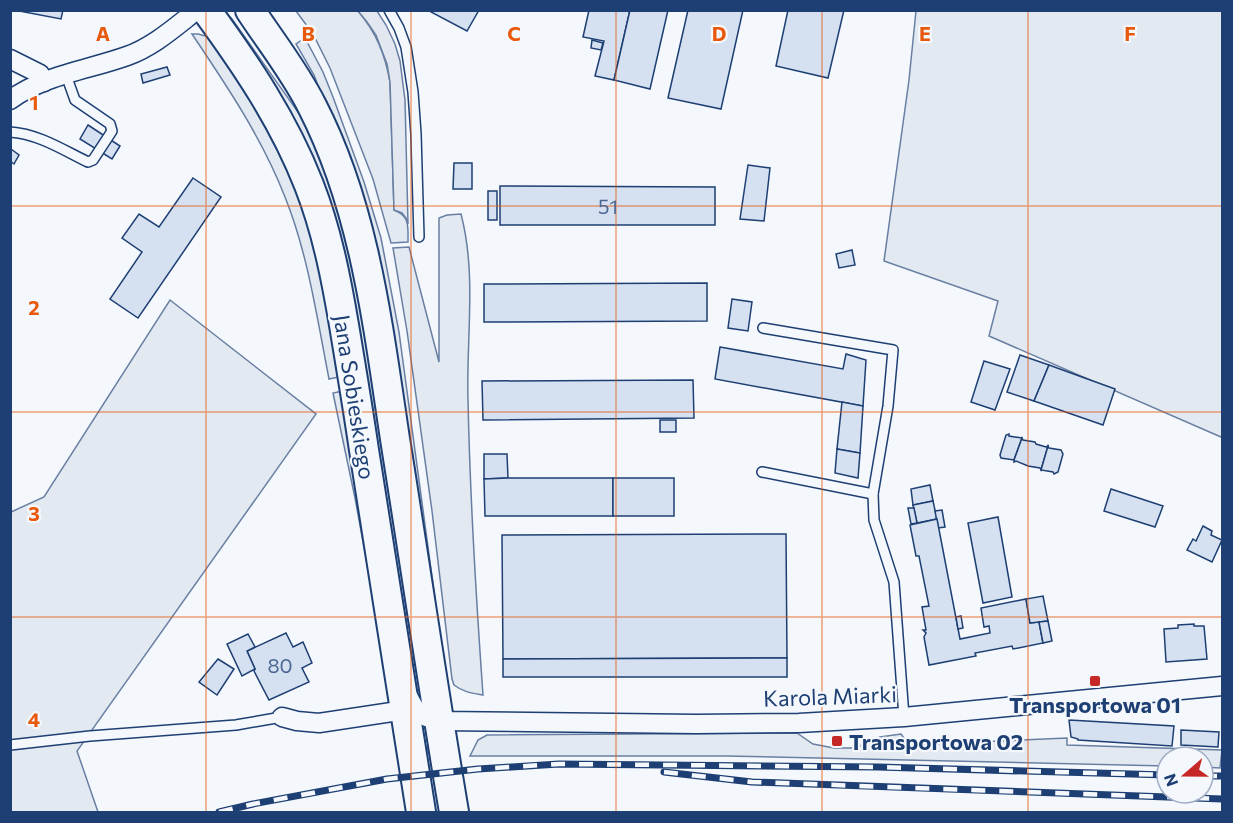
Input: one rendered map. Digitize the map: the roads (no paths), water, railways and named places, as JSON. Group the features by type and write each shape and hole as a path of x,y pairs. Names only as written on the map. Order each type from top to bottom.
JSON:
{"main road":[{"name":"Jana Sobieskiego","path":"206,10 242,60 282,125 318,208 344,326 419,799"},
{"name":"Jana Sobieskiego","path":"250,10 312,106 336,162 354,214 366,261 380,335 454,813"}],"street":[{"path":"10,100 44,82 129,56 143,49 197,10"},
{"path":"10,59 40,74 44,82"},
{"name":"Karola Miarki","path":"400,672 415,710 423,717 439,721 799,723 904,717 1222,686"},
{"path":"282,717 319,723 405,710"},
{"path":"419,799 417,766 421,744 430,729 439,721"}],"lane":[{"path":"389,10 406,47 413,92 419,237"},
{"path":"10,132 36,137 88,162 93,160 112,131 110,124 75,100 66,75"},
{"path":"763,328 894,350 888,406 873,494 874,520 894,582 904,717"},
{"path":"762,472 873,494"},
{"path":"10,745 90,736 236,725 282,717"}],"railway":[{"path":"219,812 387,779 478,769 559,764 878,767 1155,775"},
{"path":"664,772 752,782 1222,799"},
{"path":"1215,776 1222,776"}],"place":[{"name":"Transportowa 01","path":"1095,681"},
{"name":"Transportowa 02","path":"837,741"}]}
